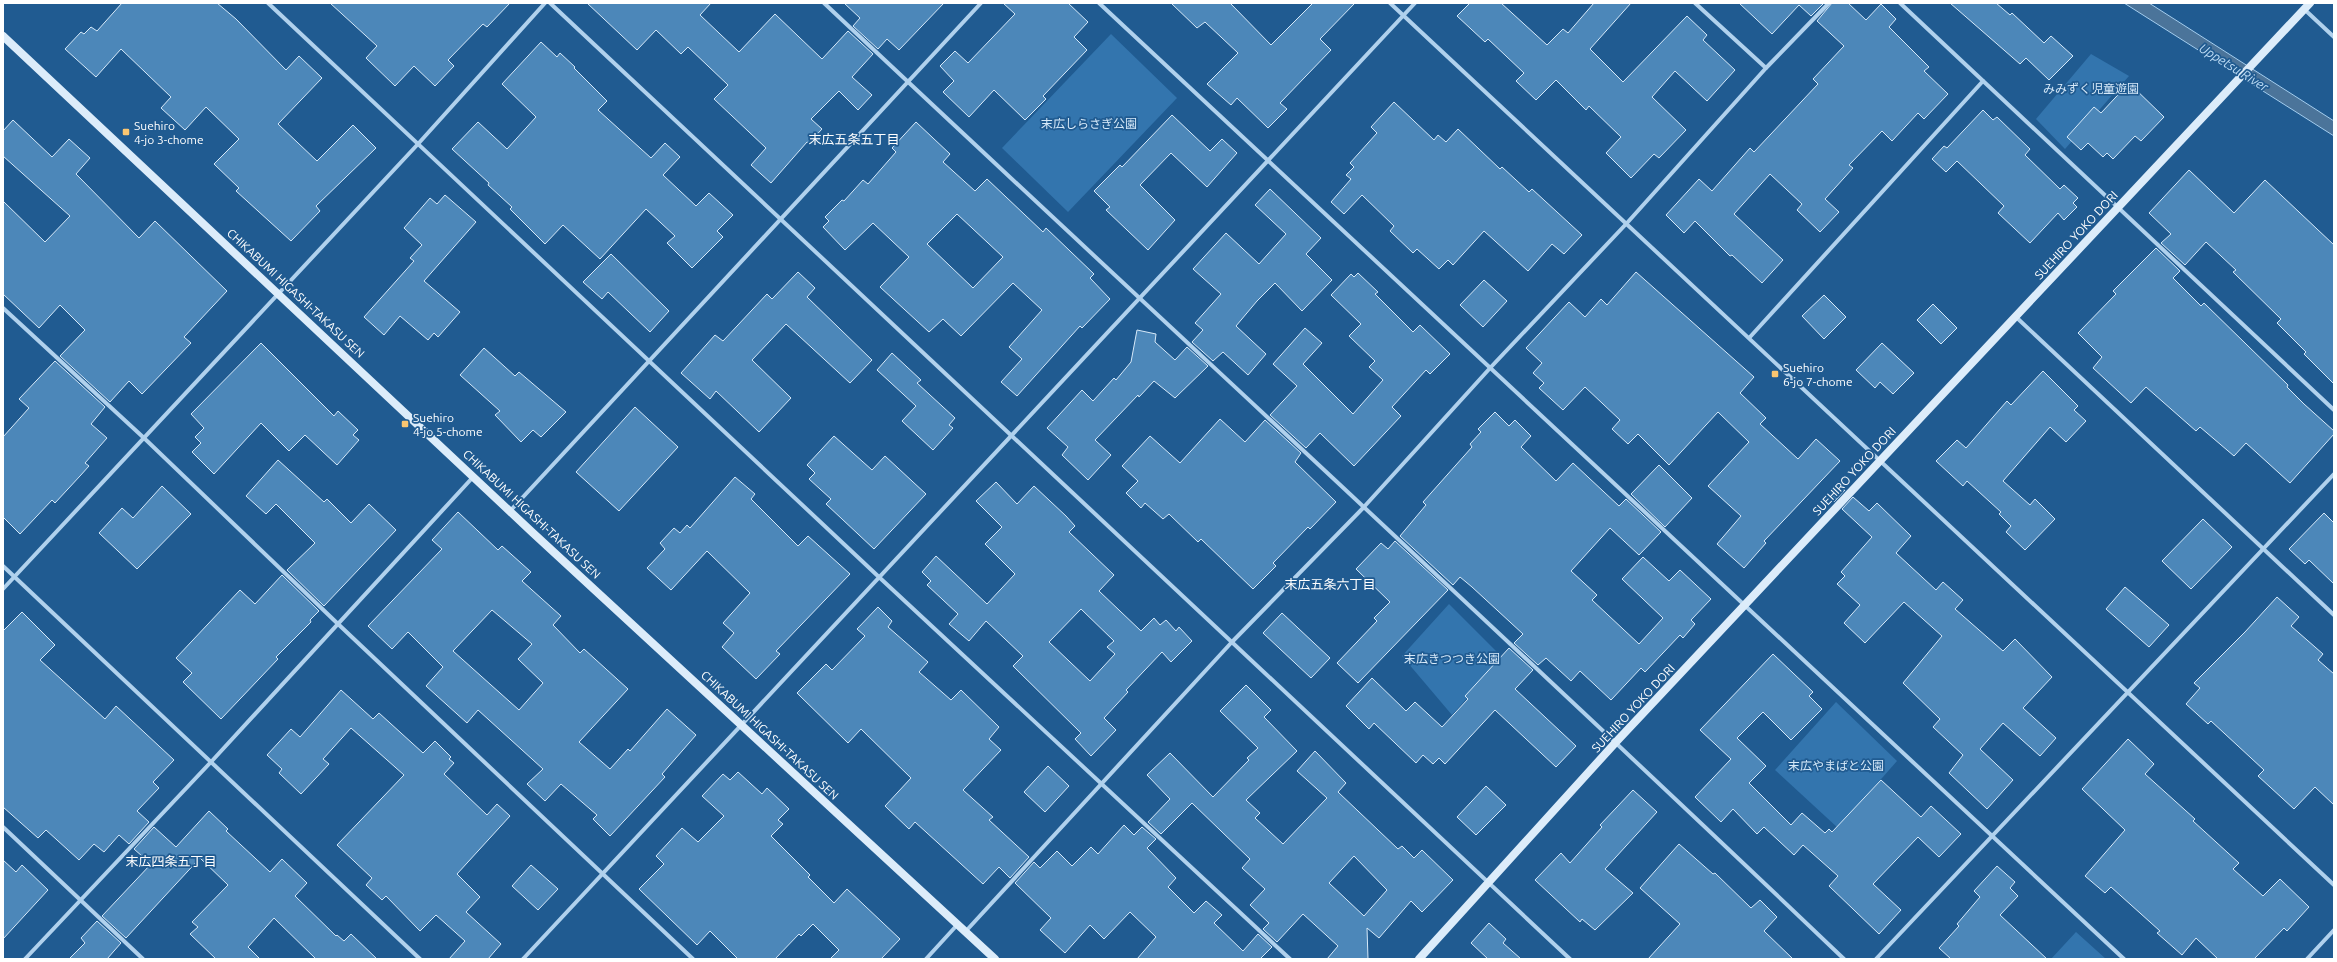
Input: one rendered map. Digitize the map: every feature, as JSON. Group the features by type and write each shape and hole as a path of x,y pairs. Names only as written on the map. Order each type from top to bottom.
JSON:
{"street":[{"path":"268,3 649,362 1290,959"},
{"path":"3,589 280,293 546,3"},
{"path":"550,3 1011,437 1570,959"},
{"path":"824,3 1141,298 1363,508 1616,742 1844,959"},
{"path":"510,511 982,3"},
{"path":"1099,3 1270,160 2124,959"},
{"path":"1390,3 1750,337 1880,461 2334,885"},
{"path":"523,959 1415,3"},
{"path":"1696,3 1766,68"},
{"path":"966,931 1231,643 1363,508 1491,367 1627,223 1766,68 1829,3"},
{"path":"1900,3 2334,410"},
{"name":"SUEHIRO YOKO DORI","path":"1419,959 1616,742 2214,107 2310,3"},
{"path":"2304,9 2334,37"},
{"name":"CHIKABUMI HIGASHI-TAKASU SEN","path":"3,36 280,293 510,511 995,959"},
{"path":"1750,337 1983,81"},
{"path":"3,308 144,438 337,623 693,959"},
{"path":"2016,317 2334,615"},
{"path":"1876,959 2126,691 2334,474"},
{"path":"25,959 211,762 337,623 474,476"},
{"path":"3,566 420,959"},
{"path":"3,827 143,959"},
{"path":"926,959 958,924"},
{"path":"2307,959 2334,930"}],"green space":[{"name":"末広しらさぎ公園","path":"1111,34 1177,98 1068,212 1002,148"},
{"name":"みみずく児童遊園","path":"2091,54 2129,76 2065,149 2036,119"},
{"name":"末広きつつき公園","path":"1449,604 1503,658 1452,715 1402,656"},
{"name":"末広やまばと公園","path":"1836,702 1897,761 1838,828 1775,770"},
{"path":"2076,932 2106,959 2051,959"}],"water":[{"name":"Uppetsu River","path":"2124,3 2149,3 2334,121 2334,136"}],"building":[{"path":"122,3 217,3 236,19 286,70 299,56 322,78 278,124 317,161 353,125 376,148 316,206 320,211 291,241 236,191 239,188 214,164 239,139 206,107 185,130 161,108 171,97 121,49 96,77 65,49 81,32 84,34 91,27 97,31"},
{"path":"330,3 510,3 487,27 483,24 448,60 454,66 435,86 414,66 395,86 366,58 377,46"},
{"path":"587,3 711,3 700,15 739,52 775,14 822,59 848,31 873,54 852,77 872,95 858,110 839,91 811,119 822,129 809,143 807,142 771,183 751,165 766,148 714,99 728,85 688,47 681,54 656,30 637,50"},
{"path":"844,3 944,3 899,50 887,39 878,49 853,26 860,18"},
{"path":"1003,3 1068,3 1088,22 1074,37 1087,50 1043,96 1046,99 1025,120 994,90 969,117 943,92 954,81 940,66 955,51 968,63 1015,14"},
{"path":"1171,3 1230,3 1271,45 1313,3 1355,3 1320,39 1331,50 1280,103 1287,109 1268,128 1237,98 1231,105 1207,84 1238,53 1205,22 1197,28"},
{"path":"1470,3 1501,3 1547,45 1563,29 1568,33 1594,3 1631,3 1590,49 1623,82 1687,16 1707,35 1703,40 1735,70 1707,101 1675,71 1652,97 1686,130 1659,158 1654,154 1631,178 1606,153 1621,137 1589,106 1586,110 1556,80 1536,100 1516,81 1524,73 1488,39 1485,42 1457,16"},
{"path":"1739,3 1824,3 1811,16 1799,5 1772,34"},
{"path":"1832,3 1848,3 1866,20 1881,4 1896,19 1889,27 1929,67 1924,71 1948,94 1924,119 1918,113 1892,141 1882,131 1849,165 1853,168 1825,199 1839,212 1820,232 1797,210 1802,204 1770,174 1734,214 1783,260 1762,283 1732,255 1730,256 1695,221 1684,233 1666,215 1699,179 1712,191 1750,148 1754,152 1818,84 1813,79 1844,46 1817,21"},
{"path":"1950,3 1996,3 2010,15 2012,13 2044,43 2051,36 2073,56 2049,80 2026,58 2020,64"},
{"path":"541,42 557,57 560,53 575,67 574,68 607,101 598,110 651,158 665,143 680,157 663,175 696,206 709,193 733,215 717,231 723,237 692,268 667,243 675,236 646,209 600,259 563,225 545,244 510,209 512,207 488,185 489,183 452,149 478,122 507,149 536,117 502,84"},
{"path":"2129,83 2164,117 2141,141 2135,136 2113,159 2107,153 2103,157 2088,143 2081,150 2067,137 2094,107 2101,113"},
{"path":"1394,102 1434,140 1438,135 1446,142 1458,129 1500,169 1502,167 1529,192 1532,189 1582,235 1564,254 1552,244 1528,271 1484,231 1453,265 1448,260 1439,269 1417,249 1413,253 1390,231 1394,226 1362,195 1344,214 1331,202 1351,179 1346,175 1354,167 1350,163 1377,133 1371,127"},
{"path":"1983,110 1993,120 1997,117 2030,149 2025,155 2060,189 2064,185 2078,198 2073,203 2077,207 2064,220 2058,213 2030,243 1998,213 2004,206 1957,161 1946,172 1932,159 1944,146 1947,148"},
{"path":"1172,115 1210,151 1222,139 1237,153 1207,187 1171,153 1140,185 1175,220 1148,250 1106,210 1110,207 1094,191 1120,165 1122,167"},
{"path":"13,120 52,157 69,139 90,158 76,174 139,238 155,221 227,291 184,337 191,343 142,394 129,381 110,402 60,356 85,330 60,305 39,328 3,294 3,201 45,242 70,216 3,156 3,131"},
{"path":"916,122 950,154 943,162 975,191 987,179 1043,232 1046,228 1094,274 1090,278 1110,299 1082,328 1080,326 1017,396 1001,382 1022,359 1009,347 1042,310 1013,283 961,336 943,319 929,332 880,287 909,257 873,223 845,250 823,227 829,221 825,217 842,200 844,201 863,180 868,184 896,152 892,148","holes":["957,214 1003,257 973,288 927,244"]},
{"path":"2189,170 2234,213 2265,180 2334,245 2334,384 2304,354 2306,352 2277,323 2281,319 2233,272 2236,270 2206,242 2185,265 2161,243 2171,234 2149,213"},
{"path":"1270,189 1321,238 1306,254 1332,280 1302,311 1275,283 1257,301 1236,326 1266,354 1248,375 1223,352 1213,361 1192,342 1203,330 1195,323 1221,294 1193,269 1226,233 1259,264 1286,234 1255,205"},
{"path":"445,195 476,222 424,281 460,312 438,337 434,333 428,340 400,316 384,335 364,317 414,261 410,258 422,245 404,228 430,198 437,204"},
{"path":"2156,248 2180,271 2173,278 2201,306 2204,303 2288,385 2287,387 2304,404 2334,431 2334,434 2290,483 2246,443 2234,456 2200,427 2196,431 2146,387 2131,403 2093,368 2102,357 2078,333 2116,294 2113,291"},
{"path":"611,254 669,311 650,332 608,292 602,299 583,282"},
{"path":"798,272 815,288 807,297 872,360 850,383 786,324 752,360 791,398 759,432 716,391 710,399 681,373 715,335 723,341 767,294 772,299"},
{"path":"1636,272 1754,377 1740,393 1766,418 1760,424 1798,459 1816,439 1840,461 1764,541 1766,543 1744,568 1717,544 1741,516 1708,486 1749,442 1718,412 1669,465 1638,434 1628,444 1612,429 1620,420 1585,387 1563,410 1539,388 1544,383 1533,373 1542,363 1526,348 1569,302 1585,317 1601,299 1607,305"},
{"path":"1358,273 1378,292 1375,294 1413,332 1420,325 1450,354 1430,374 1426,370 1392,407 1401,416 1354,466 1320,433 1306,448 1270,415 1297,386 1273,364 1305,328 1322,343 1303,364 1353,414 1383,380 1369,367 1375,361 1349,336 1361,324 1331,295 1351,274 1354,277"},
{"path":"1484,280 1507,301 1483,327 1460,305"},
{"path":"1824,295 1846,317 1824,339 1802,316"},
{"path":"1933,304 1957,328 1941,344 1917,320"},
{"path":"1137,330 1156,334 1155,342 1175,360 1187,347 1208,366 1175,398 1154,381 1139,397 1138,395 1095,440 1111,455 1088,480 1062,455 1068,447 1047,428 1082,390 1093,401 1114,378 1116,380 1131,362"},
{"path":"261,343 334,416 338,411 358,430 353,435 359,440 337,465 305,435 289,451 261,423 214,474 192,452 201,443 195,437 204,428 191,414"},
{"path":"1882,343 1914,373 1893,394 1880,382 1875,388 1856,370"},
{"path":"484,348 515,376 519,372 566,412 541,437 533,430 521,442 495,415 500,411 460,375"},
{"path":"892,353 921,380 917,383 955,418 949,425 953,428 933,450 902,421 916,406 877,370"},
{"path":"55,361 105,407 91,424 107,438 85,463 89,466 80,476 55,503 52,500 20,534 3,517 3,437 29,408 19,399"},
{"path":"2043,371 2078,406 2074,410 2086,421 2066,442 2050,427 2003,481 2030,505 2035,499 2055,519 2025,550 2006,532 2011,526 1999,514 2001,512 1967,481 1963,486 1936,461 1957,440 1966,448 2007,401 2011,405"},
{"path":"635,407 678,447 619,511 576,472"},
{"path":"1495,412 1509,426 1515,420 1531,436 1521,447 1556,481 1573,463 1619,506 1626,499 1661,532 1639,555 1610,528 1571,571 1597,595 1592,600 1639,644 1663,618 1622,579 1643,557 1669,581 1680,570 1711,599 1691,620 1695,624 1683,638 1680,635 1645,672 1641,668 1611,700 1580,671 1571,681 1546,658 1538,665 1514,643 1523,634 1460,577 1453,585 1400,536 1426,505 1423,502 1472,447 1470,444 1481,432 1478,429"},
{"path":"1220,419 1245,442 1265,420 1301,453 1295,462 1336,502 1310,529 1308,527 1273,563 1276,566 1253,589 1201,539 1198,542 1169,514 1163,519 1145,503 1141,508 1126,493 1138,481 1122,466 1150,436 1180,463"},
{"path":"834,436 872,470 885,456 926,494 874,549 826,504 831,499 809,479 815,473 807,465"},
{"path":"278,460 324,502 327,499 351,523 369,504 396,530 324,606 287,570 315,543 276,504 266,514 246,496"},
{"path":"1659,465 1692,498 1665,527 1631,494"},
{"path":"735,477 755,494 751,499 798,546 808,536 850,574 776,651 780,654 756,679 722,647 734,633 723,623 750,593 707,551 671,590 647,568 665,549 660,543 674,528 680,533 687,525 690,528"},
{"path":"996,482 1017,504 1034,486 1075,526 1069,532 1114,575 1099,591 1141,631 1154,618 1160,625 1166,620 1176,631 1179,627 1192,641 1171,662 1162,652 1126,690 1128,692 1104,718 1116,730 1091,756 1075,739 1081,733 1013,666 1023,656 986,621 969,641 949,624 958,614 927,585 931,581 922,572 936,556 987,604 1015,574 985,544 1002,527 976,501","holes":["1081,609 1114,641 1107,647 1115,654 1090,681 1049,642"]},
{"path":"162,486 191,514 137,569 99,533 122,508 133,518"},
{"path":"1842,488 1845,490 1834,502 1831,499"},
{"path":"1853,497 1869,511 1877,503 1911,536 1896,553 1936,590 1943,582 1963,600 1955,609 2003,651 2015,639 2052,677 2023,708 2056,738 2040,756 2003,723 1980,749 2013,780 1987,809 1949,773 1963,755 1933,727 1940,719 1903,683 1942,636 1904,602 1865,643 1844,623 1860,605 1837,584 1845,576 1841,572 1872,537 1842,509"},
{"path":"458,512 498,550 502,546 531,572 522,581 561,616 553,625 580,653 584,649 628,689 579,742 610,769 628,749 630,751 667,709 696,735 662,774 665,777 610,836 593,819 597,815 561,784 545,801 527,784 543,769 478,710 467,723 426,686 443,667 408,632 392,649 368,626 442,549 432,540","holes":["492,610 532,644 518,659 543,683 519,710 453,651"]},
{"path":"2324,513 2334,523 2334,584 2309,560 2305,564 2289,549"},
{"path":"2203,519 2232,547 2191,589 2162,561"},
{"path":"1395,541 1448,590 1358,683 1337,663 1377,621 1374,618 1390,602 1356,569 1381,543 1388,549"},
{"path":"282,575 319,611 310,620 311,622 276,657 278,659 221,719 183,682 192,673 176,658 240,590 255,604"},
{"path":"2125,587 2169,625 2149,647 2106,609"},
{"path":"2277,597 2299,617 2291,626 2323,654 2318,660 2334,674 2334,805 2315,787 2294,809 2258,776 2264,770 2211,721 2208,724 2186,704 2200,688 2194,683 2245,632"},
{"path":"878,607 892,621 888,627 928,662 919,672 951,700 961,690 999,727 989,739 1001,750 963,790 993,817 989,820 1029,857 1010,878 999,867 983,884 915,822 909,829 885,806 911,778 861,729 848,743 797,693 826,664 832,670 865,636 857,629"},
{"path":"22,612 55,645 40,660 105,719 116,706 174,760 153,782 159,788 137,811 149,822 129,844 119,835 104,852 94,844 79,860 46,830 38,838 3,807 3,631"},
{"path":"1282,613 1330,658 1311,678 1263,633"},
{"path":"1509,648 1533,670 1515,689 1576,746 1556,767 1495,710 1445,764 1439,758 1433,764 1423,755 1416,763 1374,723 1369,729 1346,706 1372,678 1406,711 1415,702 1442,727 1468,699 1465,696"},
{"path":"1773,654 1813,692 1809,696 1822,709 1791,740 1763,712 1737,738 1766,766 1749,783 1791,825 1802,813 1825,833 1829,829 1832,832 1881,780 1921,817 1931,806 1961,834 1939,857 1918,837 1873,884 1901,910 1879,934 1829,886 1838,876 1803,845 1794,855 1764,827 1757,834 1733,809 1721,822 1695,797 1731,759 1700,730"},
{"path":"1246,685 1271,710 1264,717 1297,751 1246,800 1260,813 1255,818 1283,844 1327,798 1297,771 1315,751 1346,783 1338,792 1398,849 1402,846 1414,858 1422,850 1453,880 1422,912 1411,901 1379,938 1367,928 1368,959 1327,959 1338,946 1303,914 1277,942 1263,929 1269,923 1250,905 1265,889 1242,868 1250,859 1192,803 1161,834 1148,822 1170,799 1147,775 1170,753 1213,797 1249,760 1247,758 1258,748 1220,711","holes":["1354,856 1387,890 1364,916 1329,883"]},
{"path":"341,690 373,719 379,713 423,753 435,741 451,757 449,759 454,763 444,774 487,815 497,804 510,816 457,874 480,897 466,912 501,944 488,959 449,959 465,941 436,915 420,931 386,896 382,900 366,885 372,878 337,845 404,775 351,728 323,759 329,764 301,794 279,773 282,769 267,755 291,729 300,737"},
{"path":"2128,739 2154,764 2145,774 2195,819 2193,821 2239,863 2233,869 2263,896 2280,879 2309,907 2287,931 2284,928 2254,959 2218,959 2196,938 2182,955 2157,933 2160,931 2111,887 2105,893 2085,876 2125,830 2082,789"},
{"path":"1048,766 1069,786 1045,812 1024,792"},
{"path":"738,772 762,794 767,788 789,809 778,820 783,824 771,836 810,875 808,877 834,903 847,889 900,939 881,959 830,959 839,950 813,924 801,936 799,934 775,959 738,959 710,931 697,945 639,889 664,864 656,856 682,828 698,842 724,816 702,796 723,774 730,780"},
{"path":"1486,786 1506,805 1476,835 1457,817"},
{"path":"1633,790 1657,812 1605,869 1633,893 1595,930 1582,919 1580,922 1535,880 1561,853 1570,863 1602,827 1600,825"},
{"path":"209,811 228,829 226,831 270,872 282,859 307,883 295,896 336,936 337,935 344,941 351,934 377,959 316,959 274,918 248,947 260,959 216,959 190,934 198,927 192,922 228,885 200,858 126,938 102,916 151,864 134,849 154,827 176,847"},
{"path":"1124,825 1134,835 1142,827 1156,839 1147,848 1176,878 1168,887 1194,913 1206,901 1222,915 1214,923 1243,951 1258,934 1272,947 1260,959 1137,959 1156,937 1130,912 1104,939 1090,925 1065,953 1040,930 1051,918 1015,883 1034,862 1040,868 1057,851 1072,866 1091,847 1098,854"},
{"path":"1679,844 1713,874 1715,873 1751,908 1760,900 1777,917 1764,931 1793,959 1648,959 1680,924 1640,888"},
{"path":"3,860 16,872 22,865 48,890 3,939"},
{"path":"531,865 558,889 538,910 512,886"},
{"path":"1997,866 2015,882 2010,888 2018,896 2000,915 2047,959 1951,959 1939,948 1959,926 1957,924 1980,897 1974,891"},
{"path":"97,921 121,943 107,959 69,959 85,943 81,938"},
{"path":"1489,923 1506,939 1503,943 1521,959 1488,959 1471,943"}],"place":[{"name":"Suehiro 4-jo 3-chome","path":"126,132"},
{"name":"Suehiro 6-jo 7-chome","path":"1775,374"},
{"name":"Suehiro 4-jo 5-chome","path":"405,424"}],"district":[{"name":"末広五条五丁目","path":"854,139"},
{"name":"末広五条六丁目","path":"1330,584"},
{"name":"末広四条五丁目","path":"171,861"}]}
